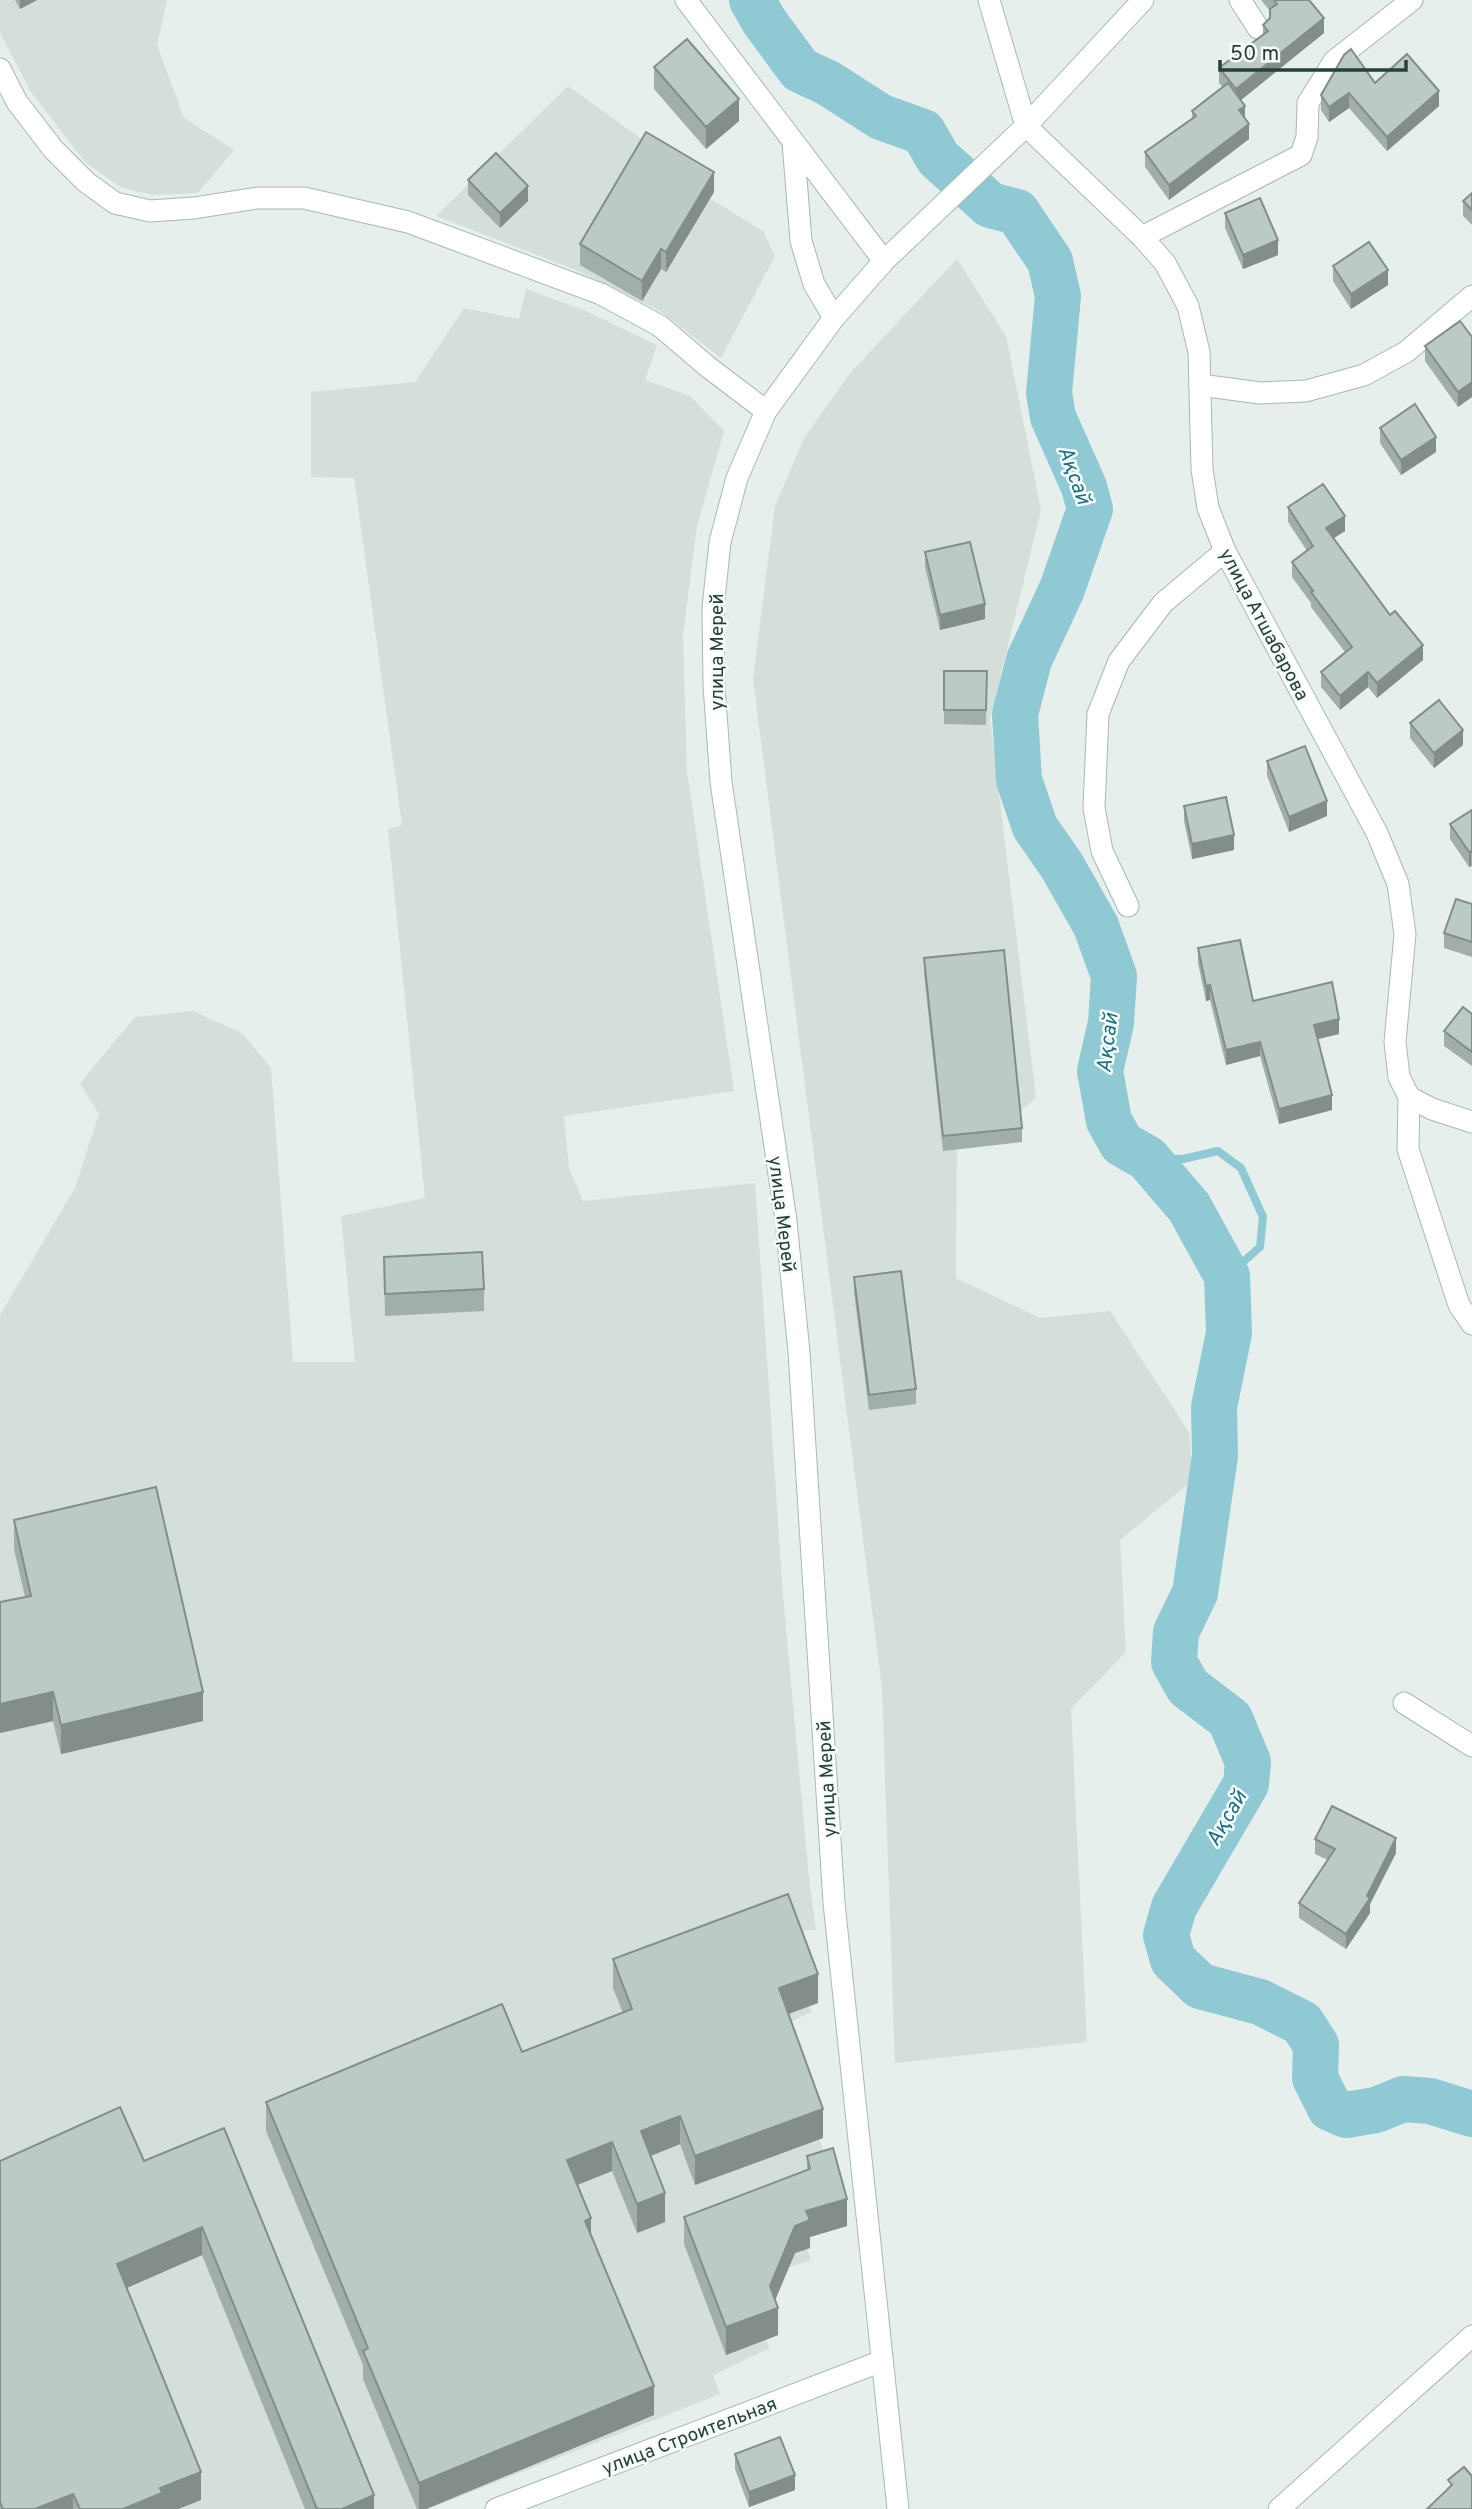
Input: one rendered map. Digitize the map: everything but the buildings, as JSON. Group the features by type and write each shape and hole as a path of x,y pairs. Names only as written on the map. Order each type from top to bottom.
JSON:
{"street":[{"path":"687,0 884,261"},
{"path":"989,0 1026,126"},
{"path":"1026,126 1143,0"},
{"path":"1240,0 1258,28"},
{"path":"1142,237 1301,155 1307,137 1308,103 1334,61 1412,0"},
{"path":"0,69 17,102 53,149 86,182 115,203 150,211 194,208 257,198 304,198 408,222 601,294 660,326 766,411"},
{"name":"улица Мерей","path":"898,2509 834,1903 817,1616 786,1221 722,782 714,686 713,608 720,542 737,478 766,411 834,318 884,261 1026,126"},
{"name":"улица Атшабарова","path":"1026,126 1142,237 1165,263 1188,306 1199,352 1202,469 1208,508 1225,551 1377,833 1398,884 1405,934 1395,1042 1399,1077 1409,1097"},
{"path":"793,140 801,241 814,284 834,318"},
{"path":"1200,384 1261,393 1306,391 1364,375 1406,352 1472,296"},
{"path":"1128,906 1102,851 1094,808 1098,714 1119,661 1163,603 1225,551"},
{"path":"1472,1122 1432,1109 1409,1097 1408,1149 1459,1305 1472,1324"},
{"path":"1404,1703 1472,1746"},
{"path":"1279,2509 1472,2336"},
{"name":"улица Строительная","path":"496,2509 882,2361"}],"shaded area":[{"path":"0,0 167,0 157,45 184,118 234,150 198,193 154,195 122,188 86,163 31,92 0,33"},
{"path":"568,86 647,143 640,156 763,231 775,256 721,358 660,311 576,270 436,216"},
{"path":"957,259 1006,336 1041,510 990,719 1036,1098 998,1130 957,1134 956,1278 1040,1318 1110,1311 1189,1432 1193,1480 1120,1540 1126,1652 1071,1709 1087,2042 895,2063 882,1688 753,679 775,506 804,438 851,372"},
{"path":"526,289 584,310 657,345 645,380 690,396 724,431 697,526 683,635 687,772 734,1091 564,1116 569,1168 583,1201 755,1183 783,1596 816,1930 777,1930 812,2012 779,2027 832,2174 786,2191 811,2260 779,2271 762,2330 770,2348 713,2375 720,2394 428,2509 0,2509 0,1315 75,1188 99,1114 80,1083 135,1017 193,1011 242,1033 271,1068 293,1362 355,1362 341,1216 425,1198 388,829 402,825 354,478 311,477 311,392 415,382 464,308 519,319"}],"waterway":[{"name":"Ақсай","path":"752,0 800,70 828,83 881,117 923,132 938,158 990,205 1017,212 1050,261 1058,296 1049,393 1053,417 1084,487 1090,509 1062,589 1029,660 1015,714 1019,780 1035,827 1062,866 1096,926 1114,976 1111,1023 1100,1071 1109,1121 1122,1144 1147,1158 1189,1207 1227,1276 1229,1333 1214,1407 1215,1456 1195,1593 1176,1632 1174,1662 1188,1687 1230,1719 1248,1762 1246,1784 1174,1907 1166,1935 1173,1960 1200,1986 1260,2002 1302,2023 1316,2045 1315,2078 1330,2108 1346,2115 1376,2110 1403,2099 1430,2101 1472,2114"},
{"path":"1147,1158 1183,1159 1218,1151 1241,1168 1263,1217 1260,1247 1227,1276"}]}
